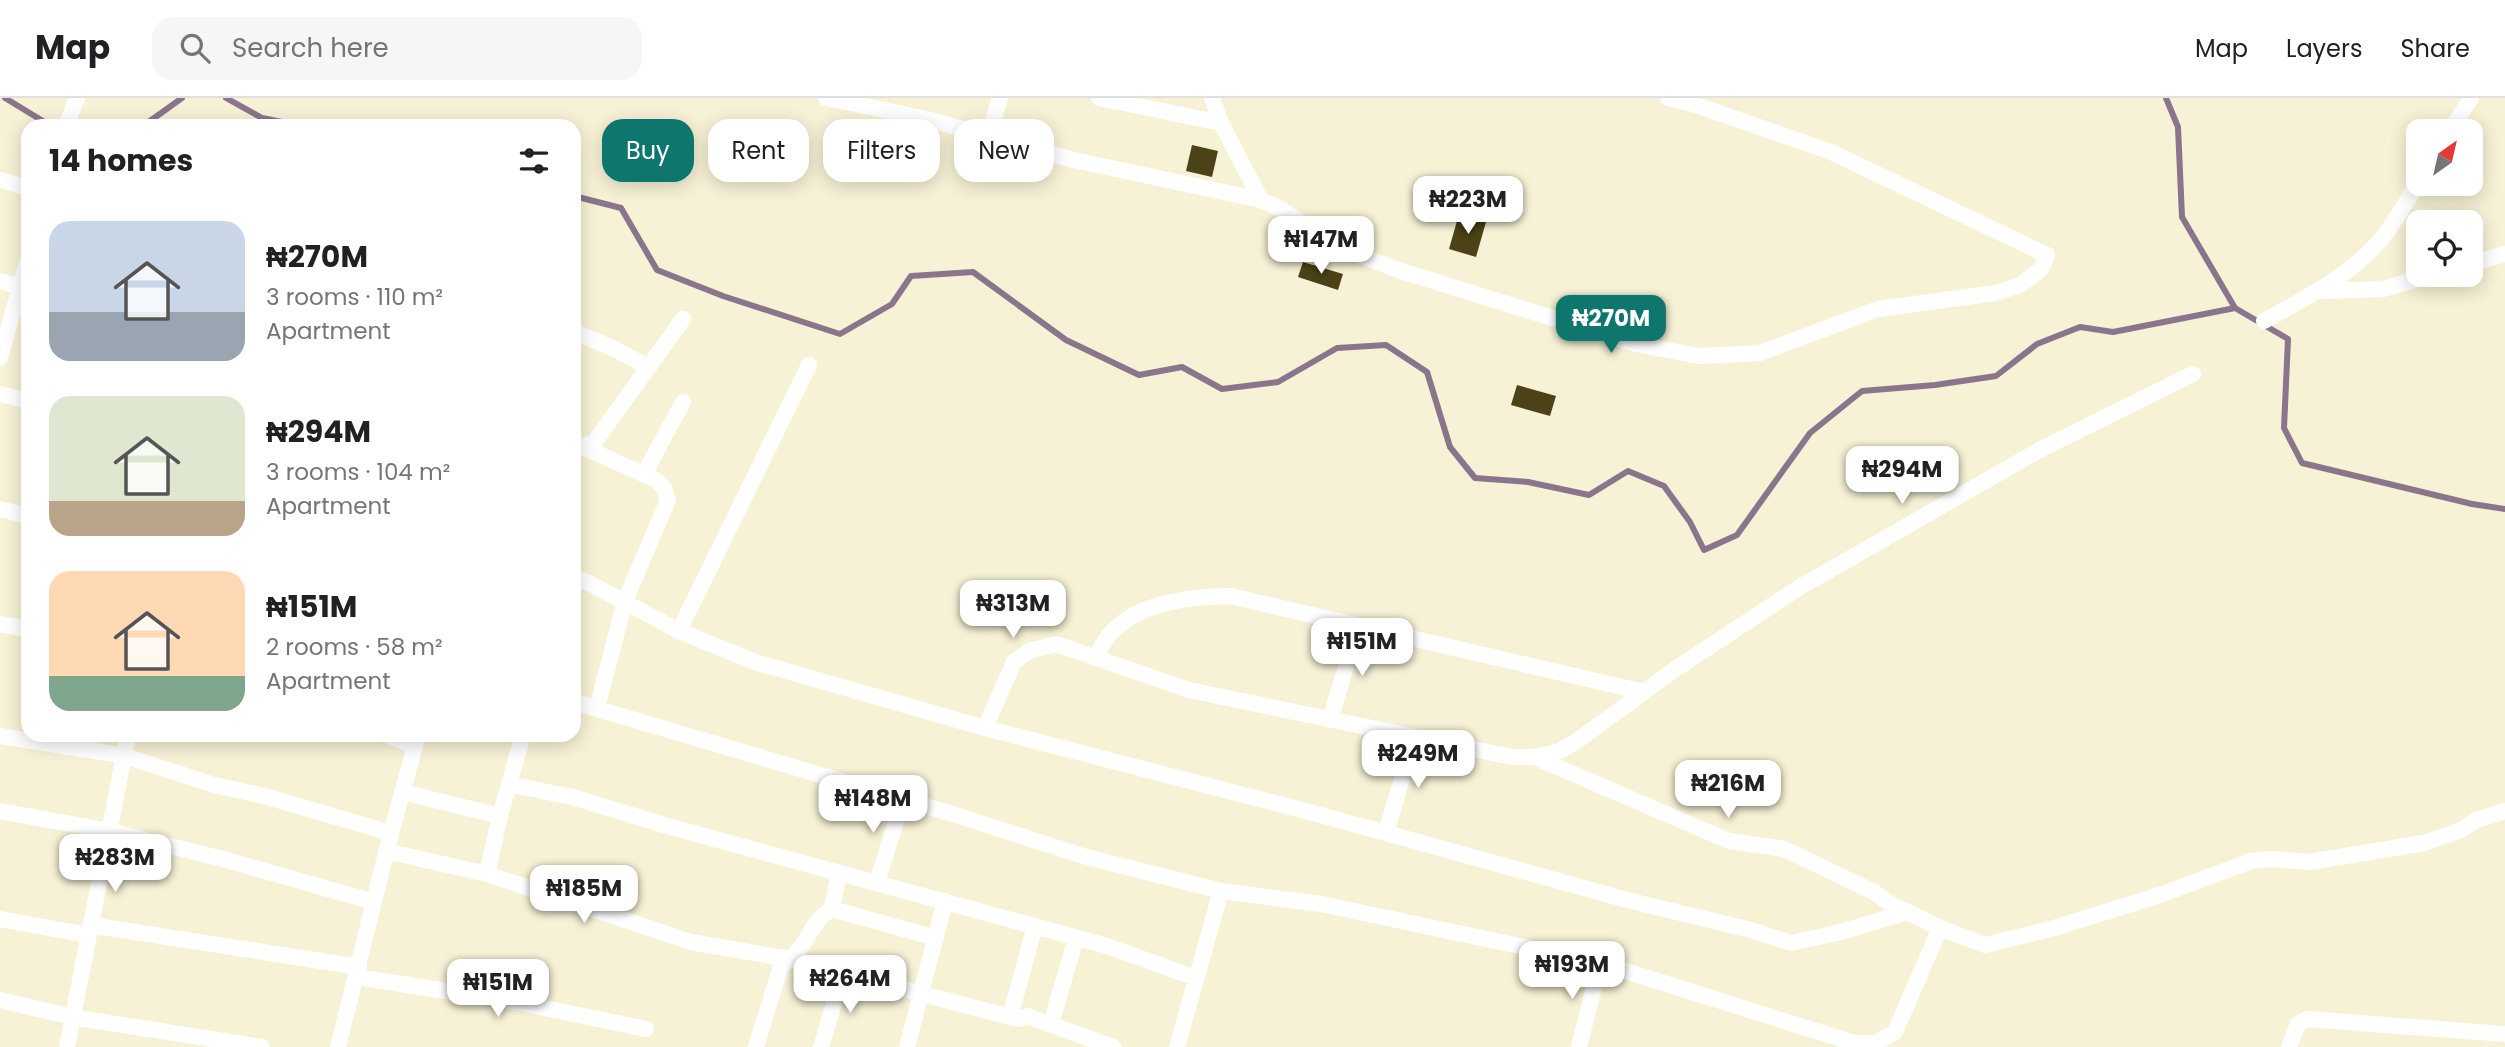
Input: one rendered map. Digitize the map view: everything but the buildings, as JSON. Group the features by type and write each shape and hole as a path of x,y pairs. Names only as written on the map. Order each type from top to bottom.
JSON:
{"street":[{"path":"68,119 76,98"},
{"path":"828,98 954,127"},
{"path":"993,119 1000,98"},
{"path":"1099,98 1221,124"},
{"path":"1212,98 1221,124 1261,200"},
{"path":"1054,154 1261,200 1281,209 1331,244 1398,270 1636,344 1698,356 1760,353 1878,309 1996,293 2020,285 2041,269 2047,255 1830,152 1693,104 1668,98"},
{"path":"2458,119 2471,98"},
{"path":"0,180 21,186"},
{"path":"2264,321 2319,291 2344,272 2382,239 2410,196"},
{"path":"2483,260 2505,254"},
{"path":"0,281 21,287"},
{"path":"2319,291 2383,289 2406,282"},
{"path":"0,358 21,297"},
{"path":"581,446 594,443 683,319"},
{"path":"581,335 648,368"},
{"path":"679,631 809,365"},
{"path":"985,728 1014,662 1029,651 1056,644 1189,691 1512,757 1534,757 1560,751 1800,587 2043,448 2193,374"},
{"path":"0,394 21,399"},
{"path":"644,474 683,402"},
{"path":"581,448 644,474 664,488 668,500 625,601 597,708"},
{"path":"0,509 21,514"},
{"path":"581,580 679,631 755,662 985,728 1386,833 1631,901 1751,930 1791,943 1837,933 1908,912"},
{"path":"1095,658 1111,634 1145,608 1209,596 1230,596 1644,692"},
{"path":"0,624 21,628"},
{"path":"1330,720 1358,626"},
{"path":"581,704 904,799 1083,856 1221,891 1321,904 1600,963 1854,1043 1876,1043 1895,1032 1940,928"},
{"path":"0,736 21,739"},
{"path":"1386,833 1414,737"},
{"path":"38,742 125,756 214,785 264,796 390,833"},
{"path":"67,1047 127,742"},
{"path":"338,1047 390,833 415,742"},
{"path":"487,874 521,742"},
{"path":"1534,757 1729,841 1784,849 1874,892 1895,907 1985,945 2133,904 2251,861 2271,859 2309,862 2424,843 2461,830 2476,820 2505,811"},
{"path":"509,784 572,797 1107,946 1196,978"},
{"path":"402,792 500,816"},
{"path":"877,883 904,799"},
{"path":"0,811 110,831 246,865 374,902"},
{"path":"386,851 487,874 691,942 789,959 1010,1017 1020,1019 1027,1016 1113,1047"},
{"path":"832,909 839,872"},
{"path":"1177,1047 1221,891"},
{"path":"907,1047 945,901"},
{"path":"756,1047 779,969 782,963 796,954 821,915 832,909 936,938"},
{"path":"0,919 89,930 358,972 646,1029"},
{"path":"1010,1017 1035,926"},
{"path":"1051,1024 1076,938"},
{"path":"1580,1047 1600,963"},
{"path":"821,1047 844,973"},
{"path":"0,1000 72,1017 262,1047"},
{"path":"2288,1047 2298,1024 2307,1019 2505,1034"}],"waterway":[{"path":"5,98 40,119"},
{"path":"153,119 182,98"},
{"path":"226,98 267,119"},
{"path":"2166,98 2178,127 2182,217 2235,308 2288,339 2284,428 2302,463 2472,504 2505,509"},
{"path":"581,198 621,208 657,270 723,296 840,334 892,304 911,276 973,272 1066,340 1139,375 1182,367 1222,389 1278,382 1337,348 1386,345 1427,372 1450,447 1475,478 1528,482 1589,495 1628,471 1664,486 1690,522 1704,550 1737,535 1810,433 1862,391 1935,385 1996,376 2037,344 2080,327 2113,332 2235,308"}]}
